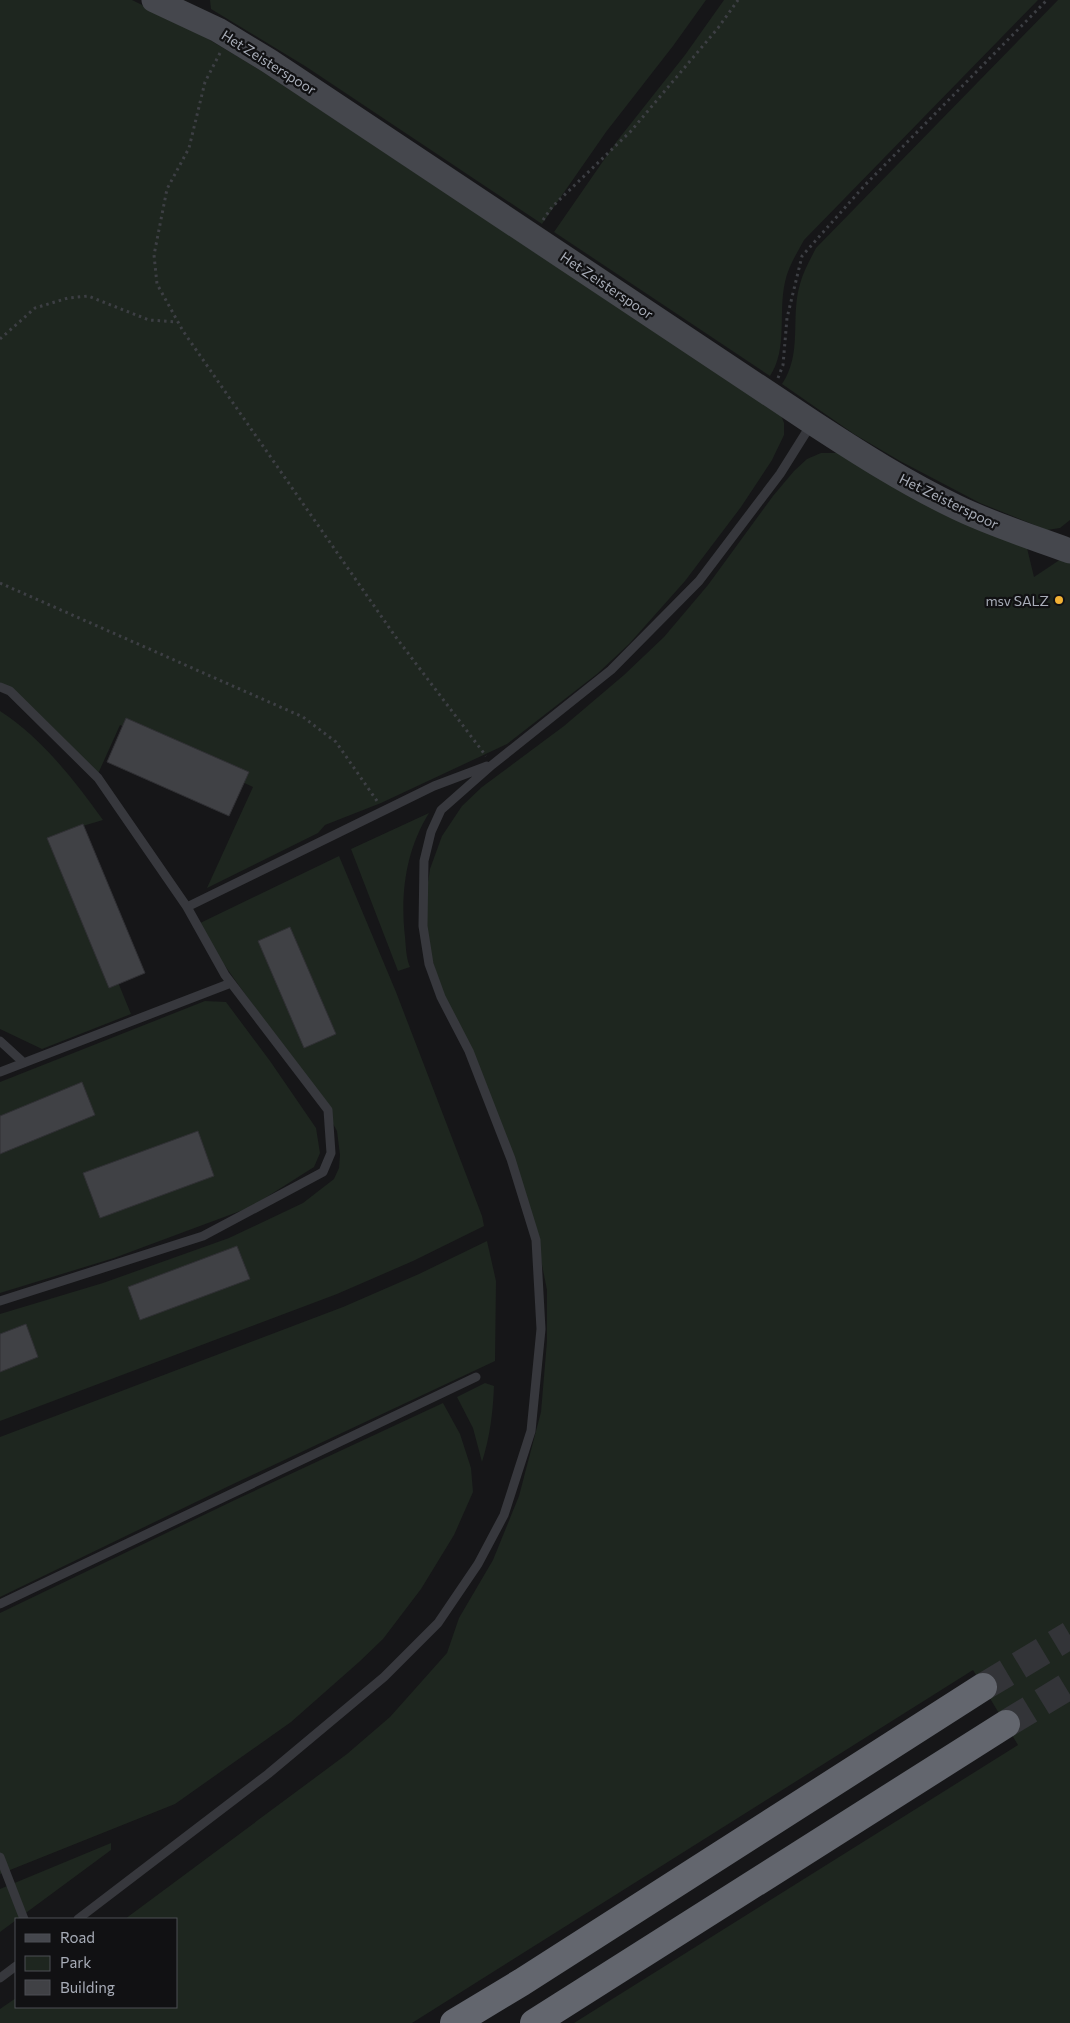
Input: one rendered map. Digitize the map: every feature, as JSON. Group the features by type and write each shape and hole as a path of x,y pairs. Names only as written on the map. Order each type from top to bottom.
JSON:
{"highway":[{"path":"454,2023 522,1982 983,1687"},
{"path":"534,2023 1006,1724"}],"street":[{"name":"Het Zeisterspoor","path":"154,0 231,38 533,235 894,475 958,508 1002,527 1070,551"}],"lane":[{"path":"79,1918 268,1774 384,1677 438,1623 478,1564 504,1515 531,1431 541,1329 536,1240 511,1159 469,1050 441,996 429,964 423,926 424,862 431,832 441,810 492,764 610,670 699,581 780,474 812,422"},
{"path":"0,686 10,691 98,778 186,907 231,983 328,1110 331,1153 323,1172 203,1236 0,1301"},
{"path":"186,907 434,786 492,764"},
{"path":"0,1072 231,983"},
{"path":"0,1041 24,1063"},
{"path":"0,1604 476,1377"},
{"path":"0,1857 24,1918"},
{"path":"0,1978 15,1967"}],"path":[{"path":"533,235 552,207 632,131 718,28 738,0"},
{"path":"770,394 783,365 787,318 802,256 864,185 1047,0"},
{"path":"231,38 215,62 205,82 189,148 167,189 154,254 157,284 177,322 394,636 492,764"},
{"path":"0,339 35,308 68,298 88,296 149,320 177,322"},
{"path":"0,582 303,717 336,742 384,811"}],"green space":[{"path":"0,0 132,0 193,30 260,70 781,415 784,423 784,435 772,460 741,507 685,581 629,644 597,674 507,744 381,803 325,825 318,833 207,888 253,787 120,725 97,776 0,687"},
{"path":"210,0 706,0 606,132 542,224 305,66 211,9"},
{"path":"724,0 1038,0 804,240 786,276 783,294 781,342 776,365 770,376 554,232 617,141 685,55"},
{"path":"1058,0 1070,0 1070,520 1060,528 1047,530 980,503 900,461 854,434 782,384 792,360 797,296 800,284 816,248"},
{"path":"821,453 839,453 1027,548 1034,577 1061,559 1070,562 1070,2023 574,2023 1018,1745 973,1670 412,2023 0,2023 0,2009 15,1999 15,2008 178,2008 178,1918 126,1918 347,1754 390,1717 447,1653 459,1618 493,1560 519,1496 541,1412 547,1341 547,1290 537,1240 525,1199 445,1001 431,956 423,915 430,869 442,836 462,806 482,787 564,726 624,675 664,637 708,585 773,496 807,459"},
{"path":"0,711 30,734 43,747 69,775 103,820 58,836 131,1014 42,1049 0,1029"},
{"path":"429,813 421,827 410,857 404,888 406,952 410,967 398,971 351,849"},
{"path":"339,856 396,992 482,1216 484,1226 413,1261 337,1294 0,1421 0,1314 103,1283 229,1238 303,1203 334,1179 339,1168 340,1155 337,1131 319,1098 196,925"},
{"path":"205,1001 226,1002 270,1061 316,1128 320,1153 314,1167 251,1207 114,1258 0,1293 0,1082"},
{"path":"487,1241 496,1281 495,1361 231,1485 0,1597 0,1437 343,1307 419,1274"},
{"path":"485,1383 494,1386 491,1424 482,1462 473,1428 457,1397"},
{"path":"443,1403 460,1434 471,1468 473,1492 454,1535 421,1589 383,1639 291,1722 175,1804 0,1874 0,1613"},
{"path":"111,1843 111,1850 19,1918 15,1918 15,1921 0,1932 0,1889"}],"building":[{"path":"126,718 249,772 229,816 107,762"},
{"path":"83,824 145,973 109,988 47,838"},
{"path":"290,927 336,1034 304,1048 258,941"},
{"path":"82,1082 95,1115 0,1154 0,1116"},
{"path":"198,1131 214,1176 100,1218 83,1173"},
{"path":"237,1246 250,1279 140,1320 128,1287"},
{"path":"26,1324 38,1357 0,1372 0,1334"}],"tunnel":[{"path":"983,1687 1070,1635"},
{"path":"1006,1724 1070,1685"}],"place":[{"name":"msv SALZ","path":"1059,600"}]}
